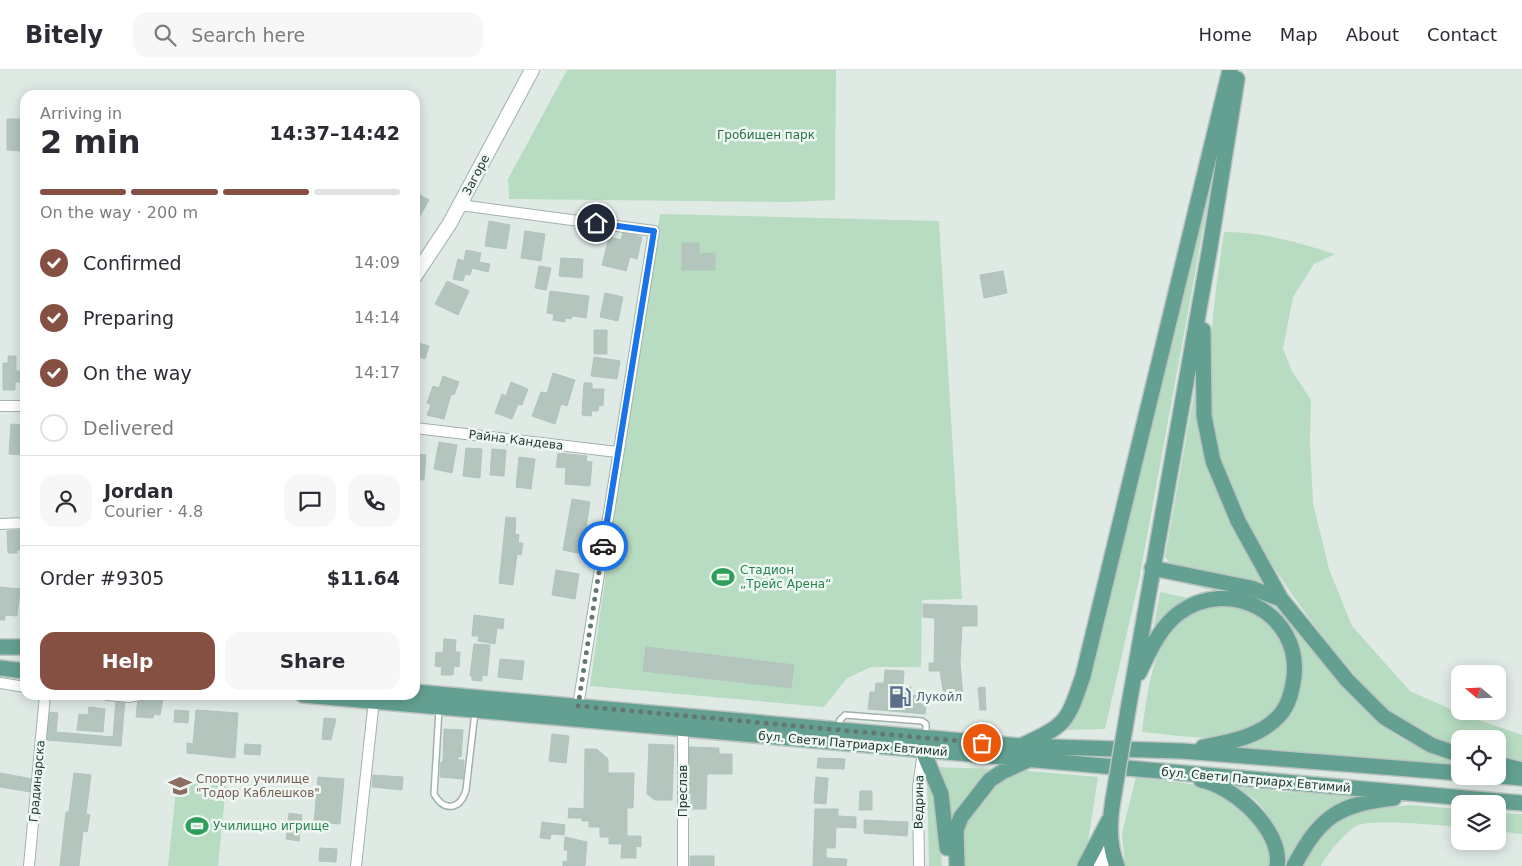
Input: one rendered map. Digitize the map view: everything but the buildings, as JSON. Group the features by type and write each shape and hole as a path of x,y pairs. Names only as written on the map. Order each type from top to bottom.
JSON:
{"main road":[{"path":"1020,746 1053,730 1069,716 1083,676 1230,70"},
{"path":"1085,866 1109,820 1113,800 1152,568 1210,247 1238,70"},
{"path":"1210,247 1202,349 1204,416 1213,461 1238,521 1281,599 1346,680 1384,717 1431,745 1451,751"},
{"path":"1152,568 1251,588 1281,599"},
{"path":"1131,693 1160,634 1178,614 1197,602 1218,597 1236,599 1259,607 1281,625 1291,644 1295,666 1292,694 1279,716 1258,732 1236,741 1182,751"},
{"path":"0,647 20,647"},
{"path":"0,668 20,670"},
{"name":"бул. Свети Патриарх Евтимий","path":"420,692 578,706 683,722"},
{"name":"бул. Свети Патриарх Евтимий","path":"374,700 475,710 683,722 924,744 1028,760 1522,803"},
{"path":"924,744 941,794 949,866"},
{"name":"бул. Свети Патриарх Евтимий","path":"924,744 1182,751 1451,772"},
{"path":"957,866 956,830 961,817 990,780 1028,760"},
{"path":"1506,766 1522,770"},
{"path":"1150,771 1208,781 1234,794 1251,809 1270,835 1279,857 1277,866"},
{"path":"1506,777 1522,778"},
{"path":"1294,866 1301,852 1329,816 1351,806 1384,799 1425,795"},
{"path":"1109,820 1114,858 1117,866"}],"street":[{"name":"Загоре","path":"420,268 460,205 532,70"},
{"path":"460,205 654,231 617,452 578,706"},
{"path":"0,406 20,406"},
{"name":"Райна Кандева","path":"420,429 617,452"},
{"path":"0,524 20,522"},
{"path":"0,683 20,686"},
{"name":"Градинарска","path":"29,866 45,700"},
{"path":"356,866 374,700"},
{"name":"Преслав","path":"683,722 683,866"},
{"name":"Ведрина","path":"919,866 918,787 924,744"},
{"path":"1101,866 1109,820"}],"lane":[{"path":"439,706 434,794 439,803 446,806 456,806 463,800 466,790 475,710"},
{"path":"837,736 840,720 845,715 922,721 927,728 924,744"}],"green space":[{"name":"Гробищен парк","path":"567,70 836,70 835,200 787,202 509,199 508,179"},
{"path":"1215,164 1139,580 1105,729 1067,730 1079,712 1092,667"},
{"path":"660,214 939,221 962,599 922,600 921,667 871,667 847,678 824,707 590,686 619,480"},
{"path":"1224,232 1280,238 1335,254 1314,264 1293,297 1283,349 1292,371 1311,400 1310,442 1313,503 1329,569 1352,626 1410,691 1451,709 1451,720 1479,720 1522,735 1522,761 1506,758 1506,730 1451,730 1451,743 1416,728 1399,718 1372,695 1343,661 1323,637 1284,582 1265,553 1233,493 1221,462 1213,432 1210,359 1215,295"},
{"path":"1195,388 1197,426 1215,489 1243,548 1266,585 1171,565 1165,557"},
{"path":"1180,579 1250,593 1285,612 1334,674 1375,720 1402,739 1451,758 1451,767 1237,749 1264,734 1280,722 1293,636 1244,597 1168,580"},
{"path":"1160,592 1193,599 1151,642"},
{"path":"1218,604 1251,611 1267,621 1276,632 1283,644 1289,673 1287,687 1282,700 1274,712 1265,719 1250,729 1234,735 1201,738 1142,732 1148,690 1153,671 1159,653 1168,636 1180,622 1197,612"},
{"path":"934,767 995,769 951,822"},
{"path":"1016,770 1098,777 1088,842 1078,866 962,866 960,839 969,815 983,798"},
{"path":"1136,777 1206,786 1247,812 1265,837 1273,858 1272,866 1125,866 1122,833"},
{"path":"927,780 938,804 942,866 929,866"},
{"name":"Училищно игрище","path":"177,781 226,786 218,866 168,866"},
{"path":"1228,785 1285,792 1377,795 1343,806 1322,817 1306,835 1289,866 1283,866 1278,837 1264,809 1249,795"},
{"path":"1409,805 1451,808 1451,826 1392,822 1358,825 1337,843 1321,866 1303,866 1325,834 1335,825 1358,813"},
{"path":"1506,813 1522,814 1522,834 1506,832"}],"way so far":[{"path":"603,546 578,706 982,743"}],"place":[{"name":"Стадион „Трейс Арена“","path":"723,577"},
{"name":"Лукойл","path":"900,697"},
{"name":"Спортно училище \"Тодор Каблешков\"","path":"180,786"},
{"name":"Училищно игрище","path":"197,826"}],"route":[{"path":"596,223 654,231 603,546"}]}
